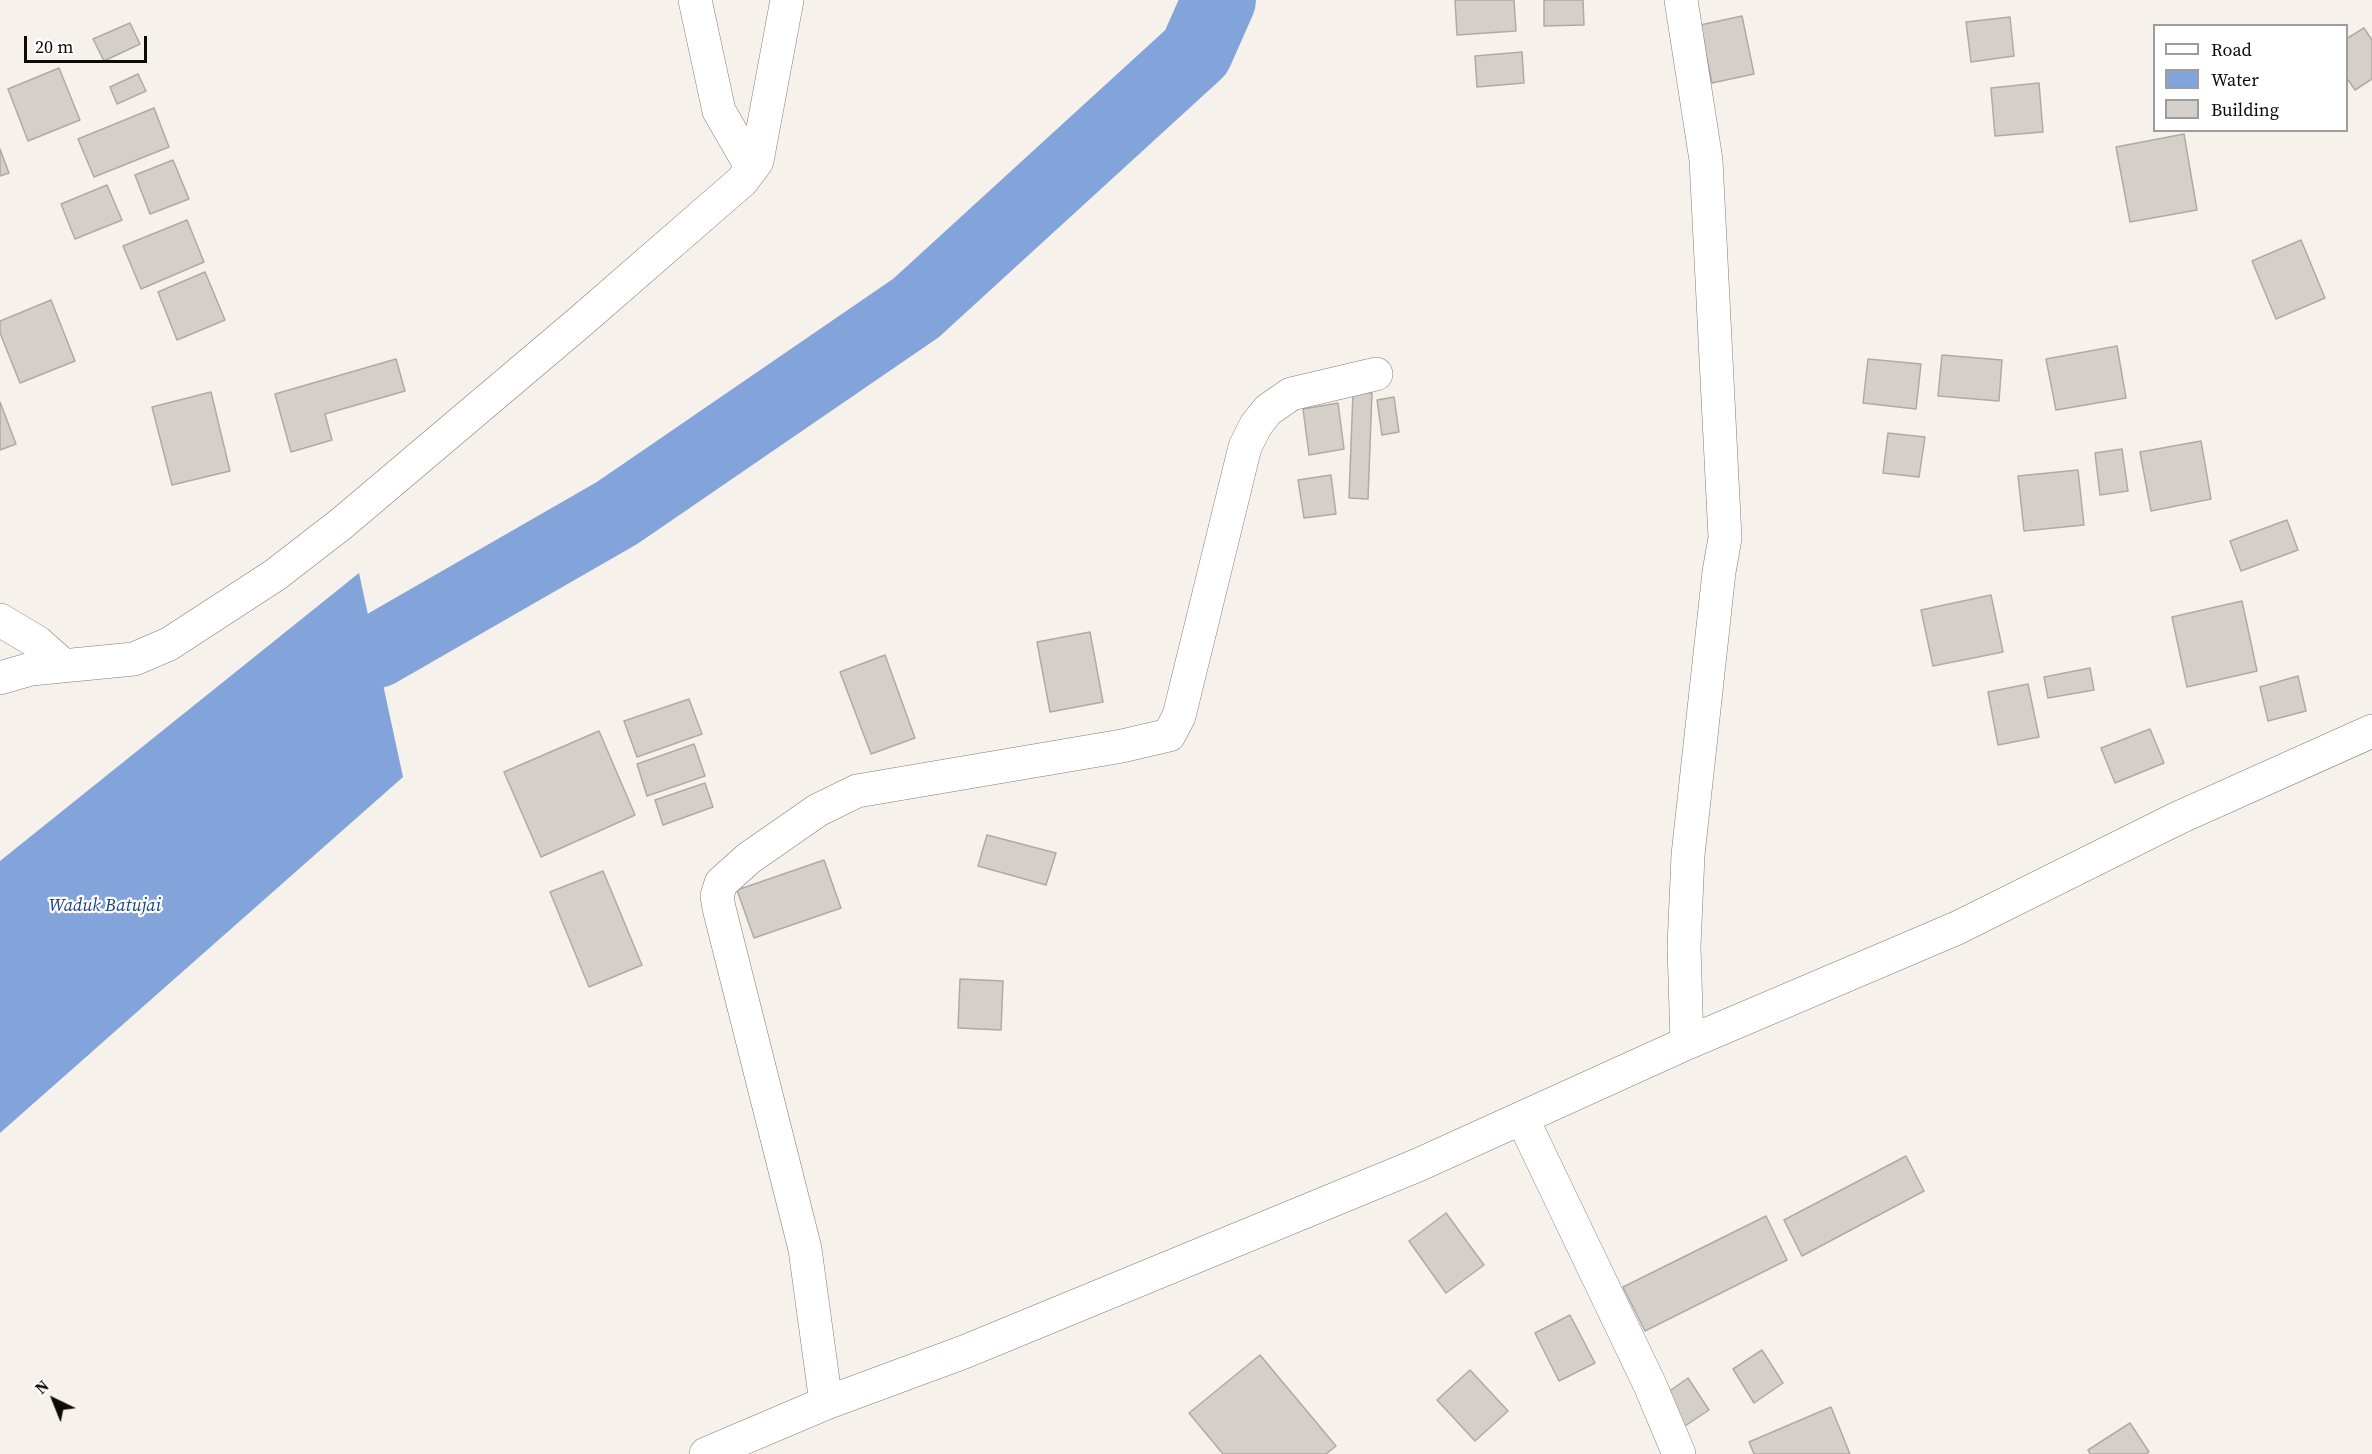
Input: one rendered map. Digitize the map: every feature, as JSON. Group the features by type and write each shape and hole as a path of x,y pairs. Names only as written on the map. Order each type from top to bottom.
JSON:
{"street":[{"path":"695,0 719,111 752,168"},
{"path":"0,678 31,669 134,659 169,645 275,575 341,524 581,321 742,181 752,168 760,150 787,0"},
{"path":"1682,0 1706,160 1725,538 1719,572 1688,855 1684,946 1687,1043"},
{"path":"826,1403 805,1249 719,908 717,896 721,883 749,858 810,816 857,791 1122,746 1168,735 1179,716 1245,447 1256,425 1268,410 1291,394 1376,374"},
{"path":"0,620 37,642 64,666"},
{"path":"706,1454 826,1403 1064,1311 1418,1165 1687,1043 1957,928 2178,818 2372,731"},
{"path":"1522,1118 1650,1385 1679,1454"}],"water":[{"name":"Waduk Batujai","path":"359,573 403,777 0,1133 0,861"}],"building":[{"path":"1455,0 1514,0 1516,31 1457,35"},
{"path":"1544,0 1583,0 1584,25 1544,26"},
{"path":"1742,16 1754,74 1712,83 1700,25"},
{"path":"2010,17 2014,56 1971,62 1966,22"},
{"path":"130,23 140,44 104,61 93,39"},
{"path":"2364,28 2372,40 2372,79 2355,90 2348,80 2348,38"},
{"path":"1522,52 1524,83 1477,87 1475,56"},
{"path":"59,68 80,120 28,141 8,89"},
{"path":"138,74 146,91 117,104 110,87"},
{"path":"2039,83 2043,132 1995,136 1991,88"},
{"path":"154,108 169,147 94,177 78,139"},
{"path":"2184,134 2197,210 2130,222 2116,147"},
{"path":"0,149 9,173 0,176"},
{"path":"173,160 189,199 150,214 135,175"},
{"path":"107,185 122,220 75,239 61,204"},
{"path":"187,220 204,262 141,289 123,246"},
{"path":"2301,240 2325,298 2276,319 2252,261"},
{"path":"205,272 225,320 177,340 158,292"},
{"path":"51,300 75,361 20,383 0,333 0,321"},
{"path":"2117,346 2126,398 2056,410 2046,359"},
{"path":"1942,355 2002,360 1999,401 1938,396"},
{"path":"396,359 405,391 325,414 332,440 291,452 275,394"},
{"path":"1868,359 1921,364 1916,409 1863,403"},
{"path":"211,392 230,471 172,485 152,407"},
{"path":"1353,392 1372,393 1368,499 1349,498"},
{"path":"1394,397 1399,432 1382,435 1377,400"},
{"path":"0,402 16,444 0,450"},
{"path":"1338,403 1344,449 1309,455 1303,409"},
{"path":"1888,433 1925,437 1919,477 1883,473"},
{"path":"2201,441 2211,499 2151,511 2140,452"},
{"path":"2122,449 2128,491 2100,495 2095,453"},
{"path":"2078,470 2084,525 2024,531 2018,476"},
{"path":"1331,475 1336,514 1304,518 1298,480"},
{"path":"2287,520 2298,550 2241,571 2230,541"},
{"path":"1991,595 2003,652 1933,666 1921,610"},
{"path":"2242,601 2257,671 2187,687 2172,617"},
{"path":"1090,632 1103,702 1050,712 1037,642"},
{"path":"885,655 915,738 871,754 840,672"},
{"path":"2090,668 2094,690 2048,698 2044,677"},
{"path":"2298,676 2306,711 2268,721 2260,687"},
{"path":"2028,684 2039,737 1998,745 1988,692"},
{"path":"689,699 702,734 637,757 624,721"},
{"path":"2150,729 2164,763 2115,783 2101,748"},
{"path":"599,731 635,815 541,857 504,772"},
{"path":"694,744 705,776 647,796 637,764"},
{"path":"705,783 713,807 663,825 655,800"},
{"path":"987,835 1056,853 1046,885 978,866"},
{"path":"824,860 841,908 754,938 737,890"},
{"path":"603,871 642,965 589,987 550,892"},
{"path":"960,979 1003,981 1001,1030 958,1028"},
{"path":"1906,1156 1924,1191 1802,1256 1784,1220"},
{"path":"1446,1213 1484,1265 1446,1293 1409,1241"},
{"path":"1766,1216 1787,1260 1645,1331 1623,1287"},
{"path":"1570,1315 1595,1363 1559,1381 1535,1333"},
{"path":"1762,1350 1783,1383 1754,1403 1733,1369"},
{"path":"1260,1355 1336,1446 1326,1454 1223,1454 1189,1413"},
{"path":"1470,1370 1508,1411 1475,1441 1437,1400"},
{"path":"1688,1378 1709,1410 1682,1428 1661,1397"},
{"path":"1831,1407 1850,1454 1754,1454 1749,1442"},
{"path":"2130,1423 2149,1452 2145,1454 2090,1454 2088,1450"}],"waterway":[{"path":"377,651 617,513 916,308 1196,52 1219,0"}]}
